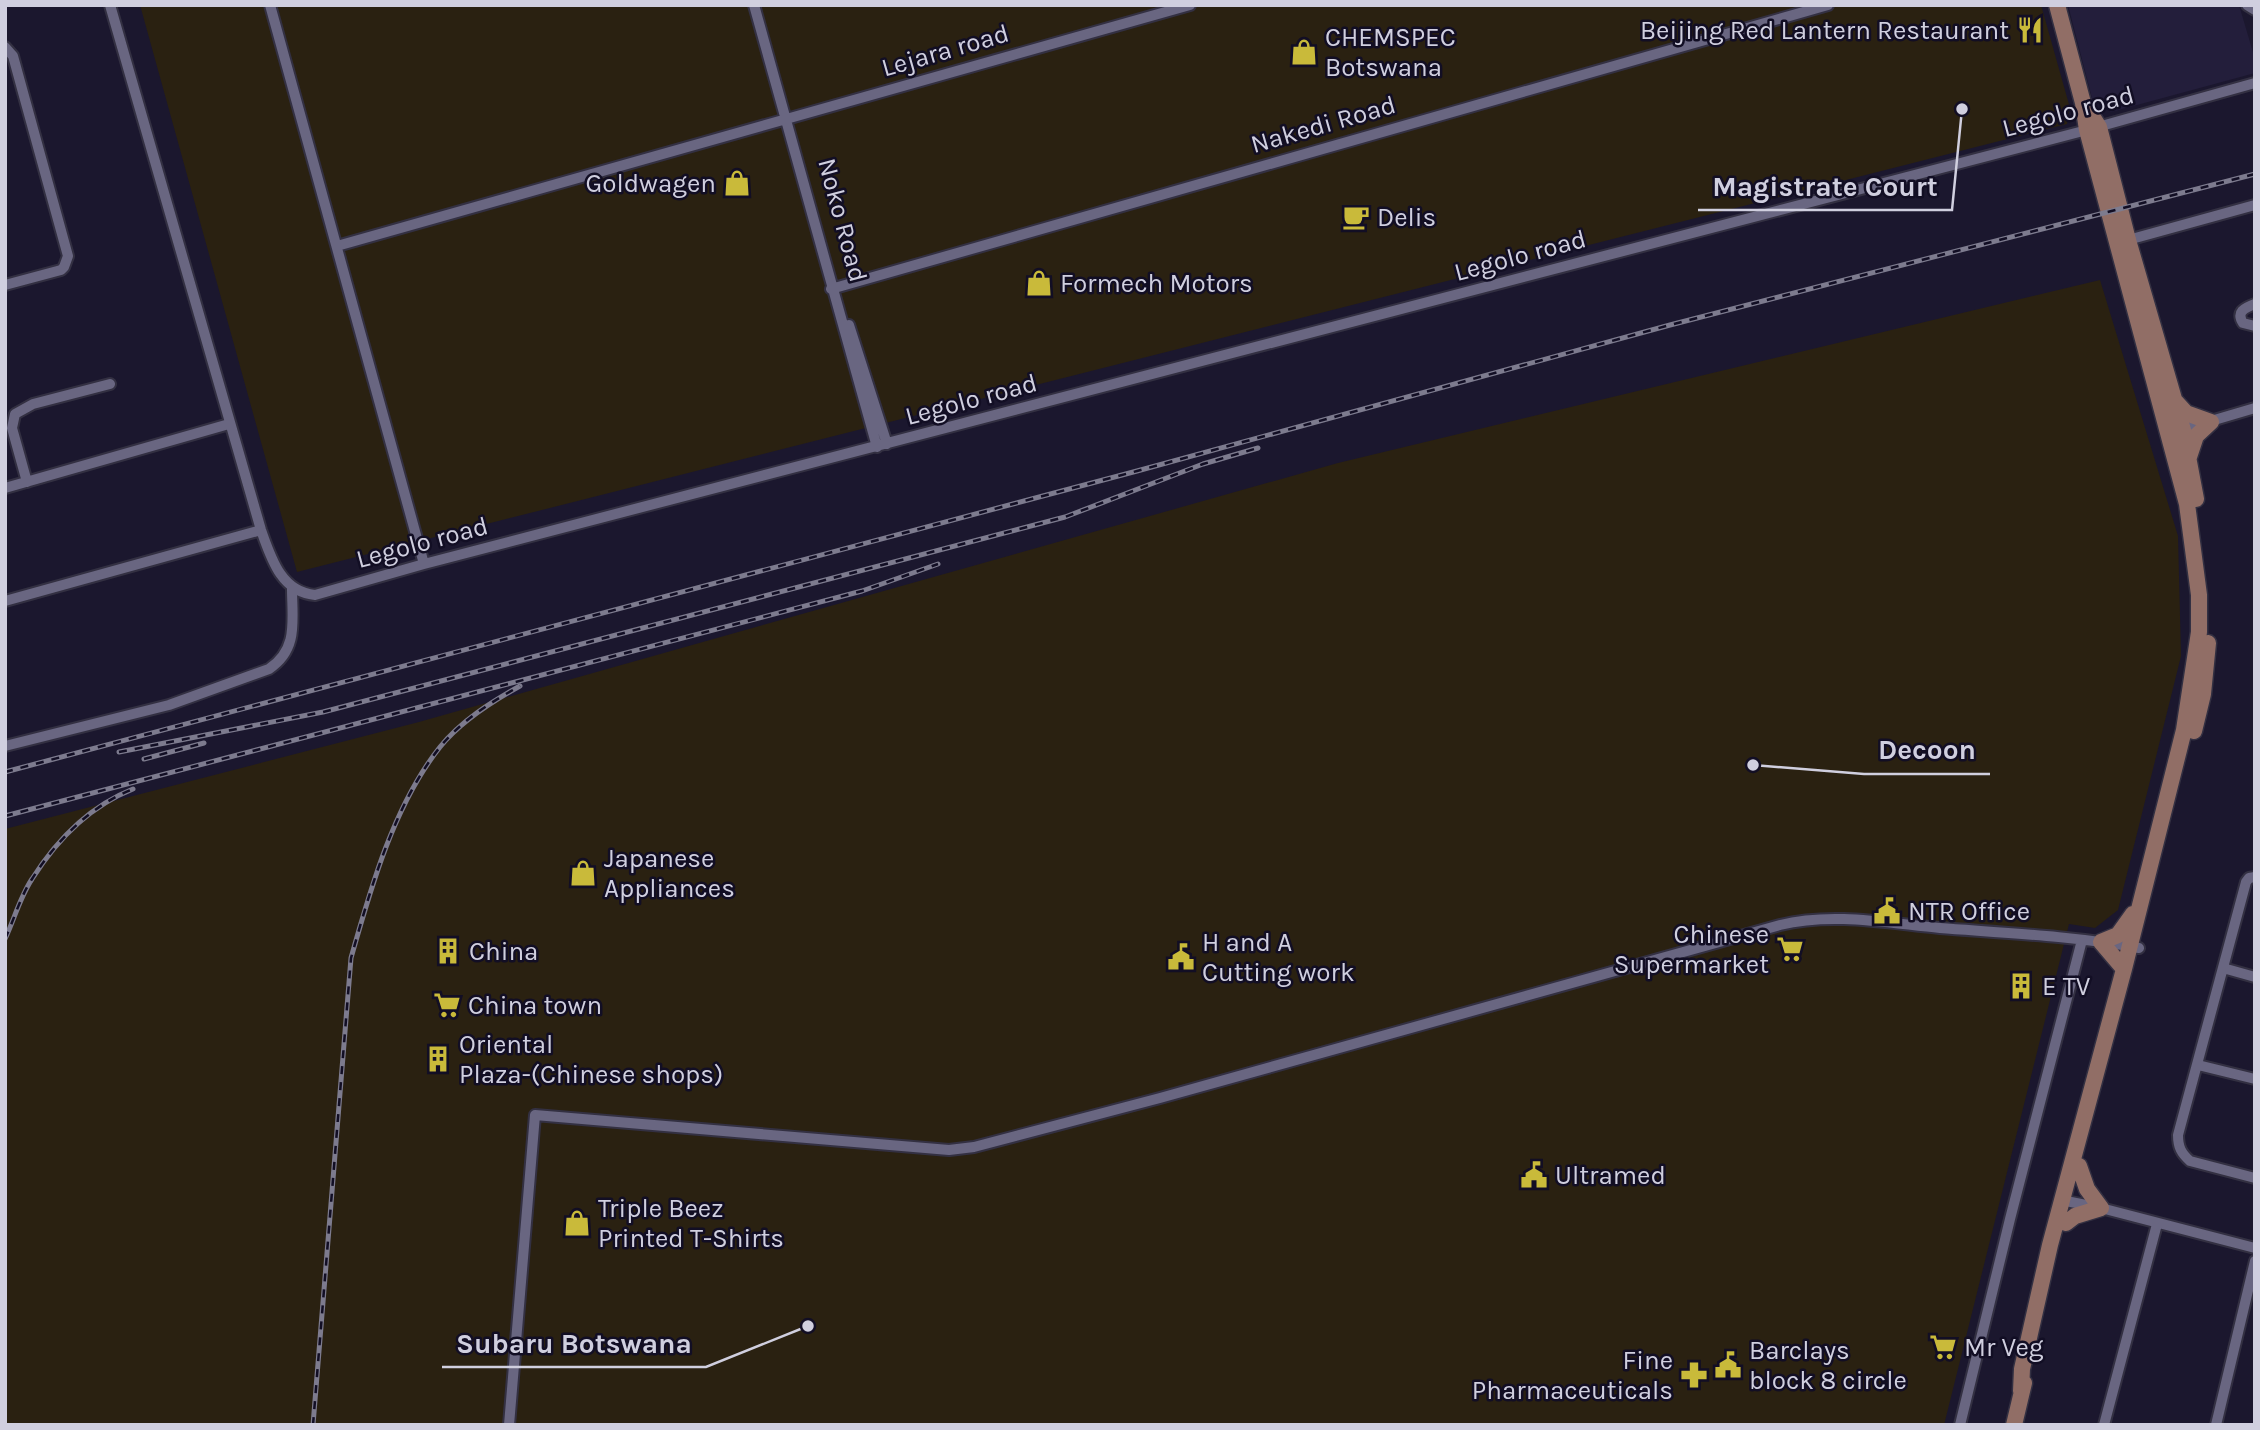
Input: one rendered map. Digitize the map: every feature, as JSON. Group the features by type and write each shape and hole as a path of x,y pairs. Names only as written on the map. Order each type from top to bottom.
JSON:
{"main road":[{"path":"2014,1425 2021,1391 2022,1369 2124,969 2134,947 2138,906 2183,730 2199,632 2195,551 2176,431 2175,401 2128,240 2083,103 2057,5"},
{"path":"2021,1391 2029,1371 2041,1312 2066,1223 2067,1201 2079,1166 2134,947 2203,694 2210,610 2207,567 2188,460 2152,378 2093,129"},
{"path":"2175,401 2186,413 2211,422 2196,436 2188,460"},
{"path":"2124,969 2101,942 2124,928 2138,906"},
{"path":"2066,1223 2075,1216 2101,1208 2087,1189 2079,1166"}],"street":[{"path":"5,746 169,705 269,669 281,661 290,648 292,634 292,588 281,577 270,557 261,530 110,5"},
{"path":"270,5 424,564"},
{"path":"754,5 790,117"},
{"name":"Noko Road","path":"761,5 834,288 882,446"},
{"name":"Lejara road","path":"337,246 1190,5"},
{"name":"Nakedi Road","path":"834,288 1828,5"},
{"path":"2247,5 2255,10"},
{"path":"5,47 13,55 68,256 61,270 5,285"},
{"name":"Legolo road","path":"292,588 304,594 316,595 424,564 2093,129 2255,83"},
{"path":"2128,240 2255,205"},
{"path":"2255,304 2240,312 2243,323 2255,326"},
{"path":"27,482 12,428 15,414 33,404 110,384"},
{"path":"2176,431 2255,408"},
{"path":"5,488 229,424"},
{"path":"5,601 261,530"},
{"path":"2255,877 2246,882 2178,1135 2178,1145 2190,1161 2255,1178"},
{"path":"509,1425 535,1115 949,1150 974,1147 1160,1098 1803,920 1826,918 2134,947"},
{"path":"1960,1425 2082,940"},
{"path":"2222,968 2255,977"},
{"path":"2198,1065 2255,1079"},
{"path":"2067,1201 2255,1248"},
{"path":"2104,1425 2157,1224"},
{"path":"2216,1425 2255,1261"}],"shaded area":[{"path":"140,5 2041,5 2070,108 2067,124 297,572"},
{"path":"2068,5 2239,5 2255,59 2255,73 2111,112 2092,98"},
{"path":"2100,280 2178,536 2181,656 2118,910 2095,928 2069,924 1944,1425 5,1425 5,829 419,722 1338,463"}],"railway":[{"path":"5,772 1137,471 1670,325 2255,174"},
{"path":"119,752 323,712 1065,517 1203,464 1258,448"},
{"path":"5,816 862,591 938,564"},
{"path":"313,1425 351,958 386,848 424,770 440,747 467,720 520,686"},
{"path":"144,759 204,743"},
{"path":"5,939 28,886 63,838 102,805 133,789"}],"place":[{"name":"Beijing Red Lantern Restaurant","path":"2030,30"},
{"name":"CHEMSPEC Botswana","path":"1304,52"},
{"name":"Magistrate Court","path":"1962,109"},
{"name":"Goldwagen","path":"737,183"},
{"name":"Delis","path":"1356,217"},
{"name":"Formech Motors","path":"1039,283"},
{"name":"Decoon","path":"1753,765"},
{"name":"Japanese Appliances","path":"583,873"},
{"name":"NTR Office","path":"1887,911"},
{"name":"Chinese Supermarket","path":"1790,949"},
{"name":"China","path":"448,951"},
{"name":"H and A Cutting work","path":"1181,957"},
{"name":"E TV","path":"2021,986"},
{"name":"China town","path":"447,1005"},
{"name":"Oriental Plaza-(Chinese shops)","path":"438,1059"},
{"name":"Ultramed","path":"1534,1175"},
{"name":"Triple Beez Printed T-Shirts","path":"577,1223"},
{"name":"Subaru Botswana","path":"808,1326"},
{"name":"Mr Veg","path":"1943,1347"},
{"name":"Barclays block 8 circle","path":"1728,1365"},
{"name":"Fine Pharmaceuticals","path":"1694,1375"}]}
